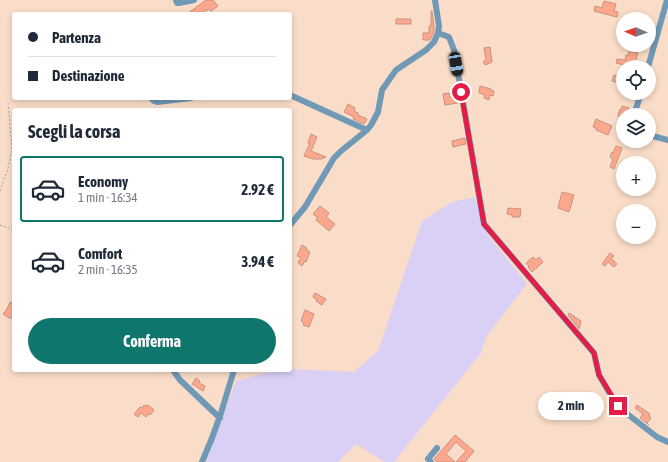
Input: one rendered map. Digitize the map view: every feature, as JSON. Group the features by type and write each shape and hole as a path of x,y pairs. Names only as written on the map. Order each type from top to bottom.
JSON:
{"street":[{"path":"176,0 177,3 194,0"},
{"path":"292,223 305,207 334,158 371,125 378,112 382,90 396,70 426,50 434,42 439,26 435,0"},
{"path":"650,60 667,0"},
{"path":"438,33 449,37 454,50 484,224 594,353 599,375 618,406 657,437 668,442"},
{"path":"292,96 367,130"},
{"path":"153,100 157,102 174,100"},
{"path":"656,137 668,140"},
{"path":"174,372 180,380 220,418"},
{"path":"202,462 220,418 233,372"},
{"path":"431,462 428,459 437,448"}],"path":[{"path":"0,191 8,168 12,149 8,103"},
{"path":"0,225 12,229"}],"shaded area":[{"path":"475,197 487,234 527,284 486,337 481,353 394,462 385,462 356,444 338,462 206,462 236,381 270,372 292,372 292,369 354,372 378,351 422,221 452,202"}],"building":[{"path":"206,0 213,0 218,6 211,11 209,9 204,12 190,12"},
{"path":"604,1 616,4 614,11 618,12 616,12 616,17 594,11 595,6 602,8"},
{"path":"431,11 434,32 430,40 423,40 423,33 429,33 429,26 431,26"},
{"path":"396,19 411,19 411,24 396,24"},
{"path":"490,47 492,62 485,65 483,62 486,60 484,48"},
{"path":"629,52 638,53 636,60 625,60 626,55 628,56"},
{"path":"614,75 616,75 616,82 612,81"},
{"path":"480,86 494,91 493,96 490,95 489,100 484,98 485,95 479,93"},
{"path":"449,93 450,97 457,95 458,103 445,105 443,94"},
{"path":"348,104 355,108 354,111 358,113 358,115 367,119 364,124 353,119 354,117 344,112"},
{"path":"596,119 612,126 608,135 596,130 596,128 593,127"},
{"path":"311,134 317,137 311,151 326,157 321,159 313,159 304,156 310,143 308,143"},
{"path":"465,138 466,144 453,147 452,141"},
{"path":"616,146 616,148 622,148 619,156 616,156 614,169 610,167 613,159 610,157 612,152 613,153"},
{"path":"562,192 574,195 569,212 558,208"},
{"path":"320,206 329,213 326,217 335,224 329,231 316,220 318,218 313,214"},
{"path":"508,208 521,209 520,217 512,217 512,215 507,214"},
{"path":"302,245 310,252 306,262 305,261 302,266 298,263 301,257 297,256"},
{"path":"610,253 614,256 611,258 617,264 614,267 608,262 605,266 602,264"},
{"path":"533,257 536,260 539,257 543,262 532,272 526,263"},
{"path":"315,293 326,299 322,305 313,297"},
{"path":"10,302 12,303 12,318 9,318 3,314"},
{"path":"305,310 314,314 309,327 303,325 304,323 301,321"},
{"path":"569,313 581,321 579,329 568,315"},
{"path":"196,378 200,381 199,383 205,386 203,391 192,384"},
{"path":"144,405 148,405 154,410 150,415 148,414 146,417 141,413 138,417 134,414 140,407 142,408"},
{"path":"637,405 650,414 649,416 651,418 647,423 649,425 640,418 643,414 635,408"},
{"path":"455,435 474,451 465,462 456,462 466,451 456,442 446,454 455,462 437,462 434,459"}],"route":[{"path":"461,92 484,224 594,353 599,375 618,406"}]}
